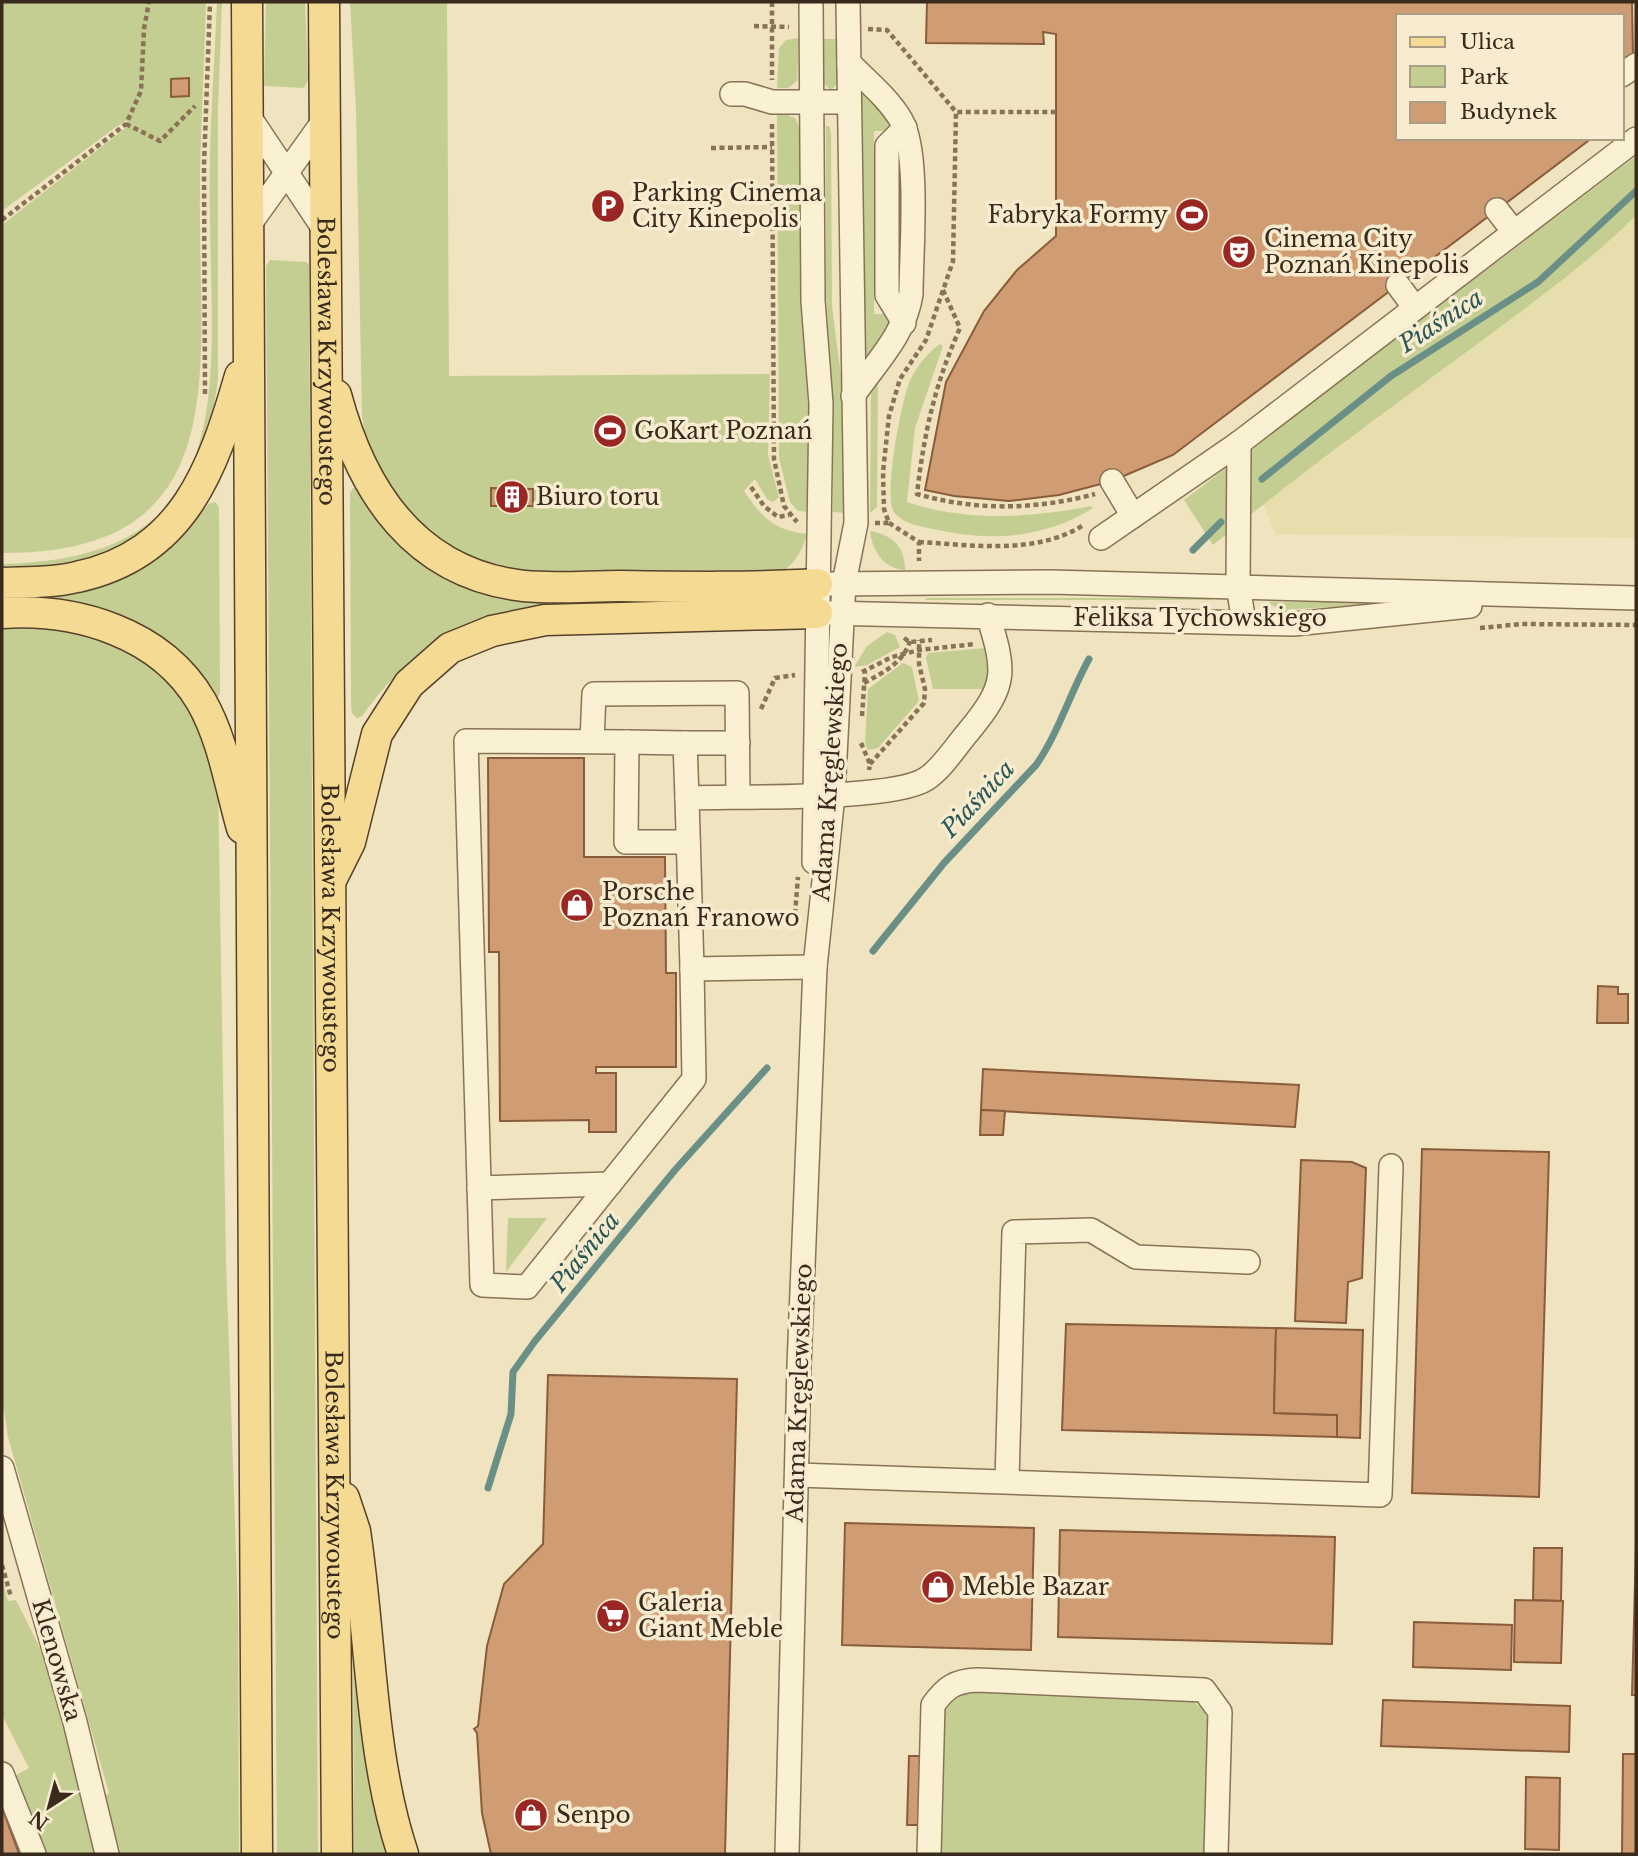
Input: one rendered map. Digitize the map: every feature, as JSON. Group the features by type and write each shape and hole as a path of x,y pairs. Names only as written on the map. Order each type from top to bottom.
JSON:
{"main road":[{"path":"247,2 257,1854"},
{"name":"Bolesława Krzywoustego","path":"324,2 328,354 328,886 337,1854"},
{"path":"2,583 51,581 101,570 121,562 171,524 198,490 216,455 249,346"},
{"path":"328,354 338,405 365,473 393,519 415,541 442,560 474,575 524,586 750,588 830,584"},
{"path":"2,613 46,614 104,624 135,639 179,672 200,700 216,733 252,865"},
{"path":"328,886 350,842 377,734 409,684 450,649 492,631 545,620 829,613"},
{"path":"335,1475 355,1531 380,1744 393,1824 403,1854"}],"street":[{"path":"811,2 813,301 821,413 819,523 830,584"},
{"path":"830,584 856,523 848,2"},
{"path":"849,63 887,101 905,128 911,155 911,293 904,323 890,348 853,396"},
{"path":"732,101 745,94 772,102 849,102"},
{"path":"248,115 326,232"},
{"path":"247,228 325,119"},
{"path":"1095,529 1133,516 1239,443 1636,139"},
{"path":"1497,210 1514,232"},
{"path":"1398,285 1415,308"},
{"path":"1239,443 1238,586 1244,622"},
{"path":"1112,481 1133,516"},
{"name":"Feliksa Tychowskiego","path":"830,584 1238,586 1636,598"},
{"name":"Adama Kręglewskiego","path":"787,1854 797,1475 830,584"},
{"name":"Feliksa Tychowskiego","path":"829,613 1294,624 1556,597"},
{"path":"687,798 823,795 902,787 926,779 984,713 1000,685 1001,662 988,615"},
{"path":"592,741 594,694 737,693 738,796"},
{"path":"685,743 694,1079 527,1287 482,1285 466,741 738,743"},
{"path":"627,742 626,842 688,842"},
{"path":"692,969 815,967"},
{"path":"797,1475 1380,1495 1391,1166"},
{"path":"479,1188 610,1184"},
{"path":"1007,1481 1014,1232 1091,1230 1136,1257 1248,1262"},
{"name":"Klenowska","path":"3,1479 75,1722 107,1854"},
{"path":"929,1854 933,1705 944,1689 959,1681 977,1680 1205,1689 1220,1712 1216,1854"},
{"path":"2,1774 34,1854"}],"path":[{"path":"2,220 126,124 141,91 144,29 149,2"},
{"path":"205,397 204,165 210,2"},
{"path":"772,2 774,459 784,506 789,515 795,521 819,523"},
{"path":"754,26 811,28"},
{"path":"849,29 887,30 956,112 1056,112"},
{"path":"126,124 160,141 195,106"},
{"path":"711,148 772,147"},
{"path":"943,290 960,328 940,373 926,426 917,494 954,505 1012,508 1062,503 1096,494 1097,501"},
{"path":"751,487 770,513 778,517 789,515"},
{"path":"889,523 919,542 1019,546 1095,529"},
{"path":"919,542 919,583"},
{"path":"866,791 870,764 923,704 919,616"},
{"path":"1474,628 1522,624 1636,625"},
{"path":"756,719 775,678 865,672 892,657 919,650 996,642"},
{"path":"862,720 865,672"},
{"path":"862,732 861,745 870,764"},
{"path":"795,917 798,875"},
{"path":"2,1565 11,1597"}],"shaded area":[{"path":"1636,215 1636,538 1276,534 1263,504 1555,286"}],"green space":[{"path":"2,2 206,2 200,168 201,345 197,401 186,451 164,493 128,525 75,546 2,553 2,225 128,126 127,120 2,211"},
{"path":"217,2 222,2 218,109 218,379 208,445 162,518 119,550 72,565 2,571 2,564 79,555 134,533 172,500 195,456 207,405 212,347 210,165"},
{"path":"266,2 305,2 308,80 304,88 264,86"},
{"path":"350,2 447,2 449,376 770,374 768,455 779,497 773,502 767,499 755,479 744,491 757,508 777,526 807,534 798,556 781,573 548,577 471,563 406,517 366,442 362,415 356,110"},
{"path":"799,38 797,81 788,88 777,88 779,48 786,40"},
{"path":"824,39 837,39 837,84 831,90 824,84"},
{"path":"857,86 882,108 891,131 874,131 874,314 891,314 885,335 862,365"},
{"path":"785,114 795,118 800,129 800,293 808,406 808,512 798,511 790,502 779,458 777,115"},
{"path":"826,126 829,126 831,133 832,306 845,408 844,513 833,512 833,405 826,296"},
{"path":"1636,156 1636,215 1618,233 1560,282 1312,467 1213,545 1184,500"},
{"path":"270,260 306,262 309,265 318,1854 277,1854 266,266"},
{"path":"940,344 943,346 915,428 907,502 952,513 999,516 1091,506 1093,508 1055,526 1035,532 995,536 974,536 933,529 912,524 894,512 891,503 892,471 905,396 917,368"},
{"path":"878,380 877,507 870,513 871,394"},
{"path":"353,488 358,488 432,567 791,598 541,607 484,619 460,628 418,654 362,716 357,718 352,713 351,704 350,493"},
{"path":"215,502 219,507 220,693 217,699 214,699 189,671 2,606 2,596 156,557 184,533 208,504"},
{"path":"870,531 896,543 903,555 905,570 891,566 880,558"},
{"path":"1211,598 1211,600 926,600"},
{"path":"1264,602 1380,602 1380,604 1282,610"},
{"path":"24,624 108,639 162,674 198,719 218,783 226,1261 238,1609 239,1854 121,1854 104,1797 109,1793 8,1437 2,1396 2,625"},
{"path":"887,632 895,635 900,647 867,665 854,667 867,646"},
{"path":"986,648 991,669 987,689 933,689 926,658 928,653"},
{"path":"903,663 912,667 919,701 878,748 868,750 865,744 868,689"},
{"path":"508,1218 547,1218 506,1272"},
{"path":"2,1579 8,1601 16,1600 41,1650 100,1854 46,1854 13,1777 29,1768 2,1715"},
{"path":"353,1609 389,1854 354,1854"},
{"path":"978,1689 1182,1696 1194,1702 1208,1719 1212,1732 1209,1854 938,1854 939,1724 953,1701"}],"building":[{"name":"Cinema City Poznań Kinepolis","path":"927,2 1632,2 1633,56 1624,63 1624,14 1396,14 1396,140 1589,140 1173,455 1112,481 1059,495 1009,501 954,496 925,490 946,382 984,311 1017,270 1056,236 1056,34 1043,32 1044,44 926,43"},
{"path":"189,78 189,96 171,97 171,79"},
{"name":"Biuro toru","path":"491,488 533,489 533,506 491,506"},
{"name":"Porsche Poznań Franowo","path":"488,758 584,758 584,857 665,857 666,973 676,973 676,1067 596,1067 596,1073 616,1073 616,1132 589,1132 589,1120 500,1121 499,952 489,952"},
{"path":"1598,986 1618,987 1618,994 1628,994 1628,1023 1597,1023"},
{"path":"983,1069 1299,1085 1295,1127 981,1110"},
{"path":"981,1110 1005,1111 1003,1135 980,1135"},
{"path":"1422,1149 1549,1152 1539,1497 1412,1493"},
{"path":"1301,1160 1352,1162 1366,1168 1362,1278 1348,1282 1346,1323 1295,1321"},
{"path":"1066,1324 1276,1328 1274,1413 1337,1415 1337,1437 1062,1430"},
{"path":"1276,1328 1363,1330 1360,1438 1337,1437 1337,1415 1274,1413"},
{"name":"Galeria Giant Meble","path":"548,1375 737,1379 725,1854 491,1854 482,1813 477,1733 474,1729 478,1726 487,1646 504,1584 543,1544"},
{"name":"Meble Bazar","path":"845,1523 1034,1528 1031,1650 842,1645"},
{"path":"1060,1530 1335,1537 1332,1644 1058,1637"},
{"path":"1636,1546 1636,1695 1632,1695"},
{"path":"1534,1548 1562,1548 1561,1601 1533,1600"},
{"path":"1515,1600 1563,1601 1561,1663 1514,1662"},
{"path":"1414,1622 1512,1625 1511,1670 1413,1667"},
{"path":"1383,1700 1570,1706 1569,1752 1381,1746"},
{"path":"1623,1754 1636,1754 1636,1854 1622,1854"},
{"path":"909,1756 920,1756 919,1825 907,1825"},
{"path":"1526,1777 1560,1778 1559,1850 1525,1849"},
{"path":"2,1807 19,1854 2,1854"}],"waterway":[{"name":"Piaśnica","path":"1262,479 1391,376 1538,282 1636,191"},
{"name":"Piaśnica","path":"1193,550 1221,522"},
{"name":"Piaśnica","path":"873,951 944,863 1036,765 1051,740 1089,659"},
{"name":"Piaśnica","path":"488,1488 511,1414 513,1372 535,1341 675,1170 767,1068"}],"place":[{"name":"Parking Cinema City Kinepolis","path":"608,206"},
{"name":"Fabryka Formy","path":"1192,215"},
{"name":"Cinema City Poznań Kinepolis","path":"1239,252"},
{"name":"GoKart Poznań","path":"610,431"},
{"name":"Biuro toru","path":"512,497"},
{"name":"Porsche Poznań Franowo","path":"577,905"},
{"name":"Meble Bazar","path":"938,1587"},
{"name":"Galeria Giant Meble","path":"613,1616"},
{"name":"Senpo","path":"531,1815"}]}
